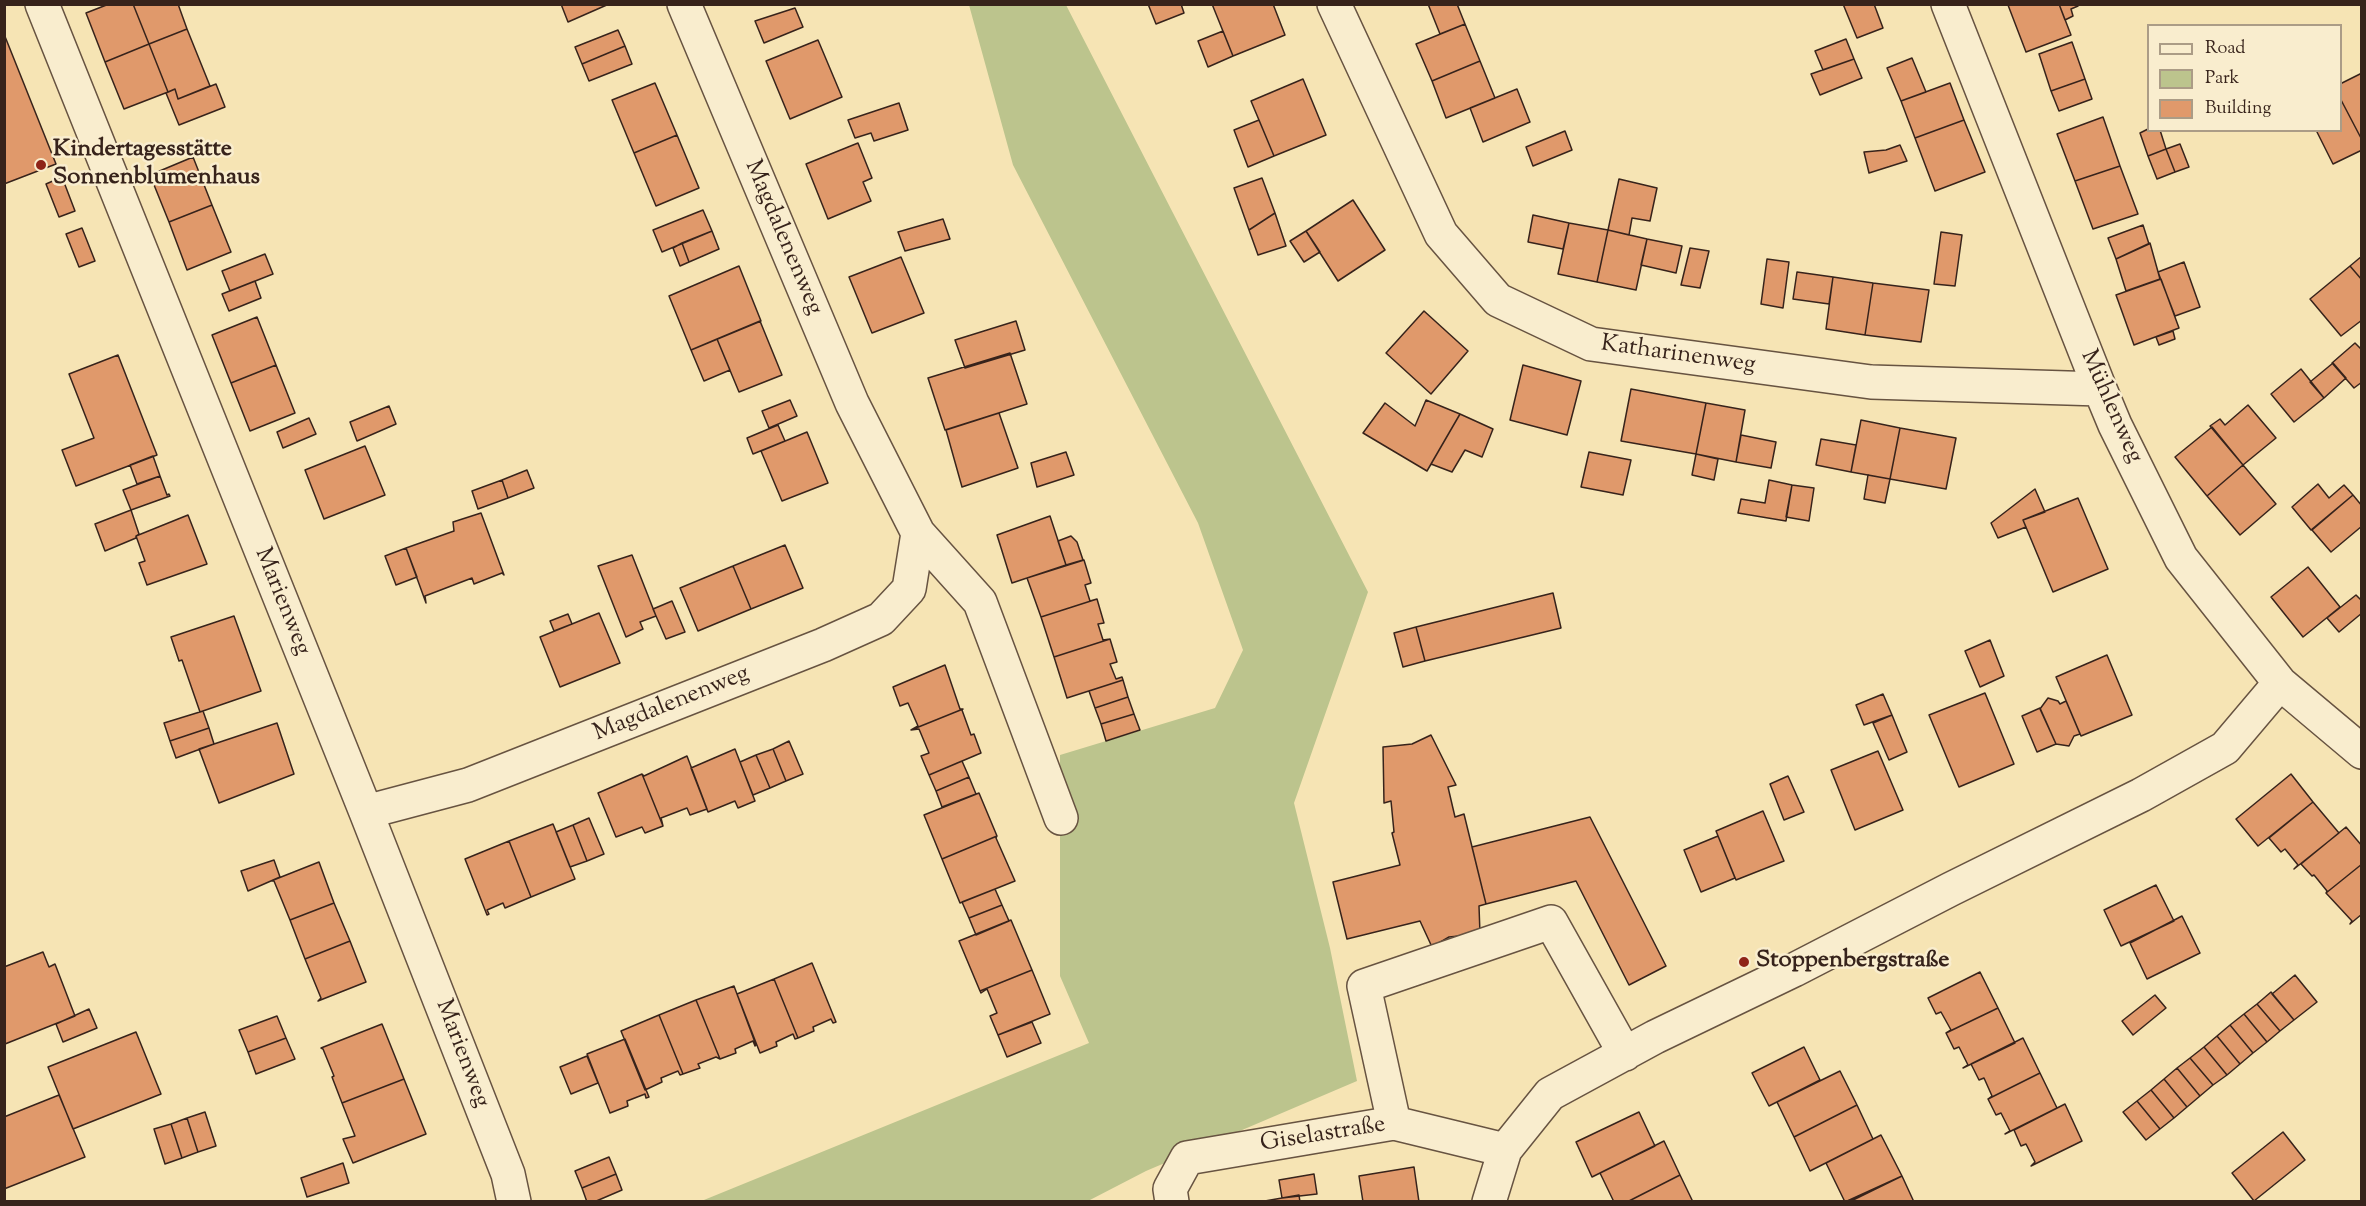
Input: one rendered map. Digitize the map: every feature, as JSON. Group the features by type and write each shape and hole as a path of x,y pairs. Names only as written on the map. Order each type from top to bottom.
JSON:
{"street":[{"name":"Marienweg","path":"42,4 366,812 508,1174 514,1202"},
{"name":"Magdalenenweg","path":"684,4 852,403 918,533 980,602 1061,818"},
{"name":"Katharinenweg","path":"1334,4 1441,234 1498,300 1591,344 1871,382 2100,389"},
{"name":"Mühlenweg","path":"1948,4 2115,425 2181,558 2280,683 2361,752"},
{"name":"Magdalenenweg","path":"366,812 468,785 823,645 881,619 909,589 918,533"},
{"path":"1489,1202 1505,1150 1551,1094 1655,1037 1794,970 2141,795 2225,748 2280,683"},
{"path":"1394,1124 1364,986 1551,922 1625,1054"},
{"name":"Giselastraße","path":"1172,1202 1170,1189 1187,1158 1394,1124 1505,1150"}],"green space":[{"path":"969,5 1066,5 1368,592 1294,803 1330,948 1357,1081 1146,1171 1088,1201 699,1202 1089,1043 1060,976 1060,755 1215,708 1243,650 1198,523 1013,165"}],"building":[{"path":"109,4 133,4 149,44 105,62 86,13"},
{"path":"133,4 178,4 187,29 149,44"},
{"path":"561,4 609,4 568,22"},
{"path":"1148,4 1181,4 1184,13 1156,24"},
{"path":"1212,4 1273,4 1285,35 1233,56"},
{"path":"1428,4 1457,4 1465,24 1440,34"},
{"path":"1843,4 1874,4 1883,28 1857,38"},
{"path":"2059,4 2078,4 2078,6 2071,9 2073,16 2065,20"},
{"path":"2059,4 2071,35 2026,52 2008,5"},
{"path":"795,8 803,27 764,43 755,21"},
{"path":"1465,24 1480,61 1432,81 1416,44"},
{"path":"187,29 210,86 178,99 175,89 168,92 149,44"},
{"path":"618,30 625,46 582,64 575,47"},
{"path":"1223,31 1233,56 1208,67 1198,41"},
{"path":"4,34 56,164 4,184"},
{"path":"1846,39 1854,59 1823,70 1815,51"},
{"path":"818,40 842,97 790,119 766,61"},
{"path":"2072,42 2085,79 2051,91 2039,54"},
{"path":"149,44 168,92 124,109 105,62"},
{"path":"625,46 632,64 589,81 582,64"},
{"path":"1912,58 1926,92 1901,101 1887,68"},
{"path":"1854,59 1862,78 1820,95 1811,74"},
{"path":"1480,61 1495,98 1446,118 1432,81"},
{"path":"2362,73 2362,140 2342,102 2342,83"},
{"path":"1303,79 1326,135 1274,156 1251,101"},
{"path":"2085,79 2092,99 2059,111 2051,91"},
{"path":"655,83 677,135 634,153 612,100"},
{"path":"1950,83 1964,120 1915,138 1901,101"},
{"path":"216,84 225,107 179,125 166,93 175,89 178,99"},
{"path":"1517,89 1530,122 1483,142 1470,108"},
{"path":"2342,102 2362,140 2362,150 2333,164 2317,132 2342,132"},
{"path":"899,103 908,130 874,141 871,133 855,138 848,120"},
{"path":"2103,117 2120,166 2075,181 2057,134"},
{"path":"1259,120 1274,156 1248,167 1234,130"},
{"path":"1964,120 1985,172 1935,191 1915,138"},
{"path":"2147,130 2147,132 2161,132 2166,149 2148,156 2140,133"},
{"path":"1565,131 1572,150 1533,166 1526,147"},
{"path":"677,135 699,188 656,206 634,153"},
{"path":"858,143 872,178 863,182 871,201 828,219 806,164"},
{"path":"2180,144 2189,167 2175,172 2166,149"},
{"path":"1900,145 1907,161 1869,173 1864,152 1886,150"},
{"path":"2166,149 2175,172 2157,179 2148,156"},
{"path":"193,157 212,205 169,222 150,175"},
{"path":"2120,166 2138,214 2093,229 2075,181"},
{"path":"62,177 75,211 59,217 46,184"},
{"path":"1262,178 1275,213 1249,230 1234,188"},
{"path":"1619,179 1657,188 1650,221 1632,218 1629,235 1608,230"},
{"path":"1353,200 1385,250 1338,281 1306,231"},
{"path":"212,205 231,252 187,270 169,222"},
{"path":"703,210 712,231 662,252 653,230"},
{"path":"1275,213 1286,246 1258,255 1249,230"},
{"path":"1533,215 1569,223 1563,249 1528,242"},
{"path":"943,219 950,239 905,251 898,232"},
{"path":"1569,223 1608,230 1597,282 1558,274"},
{"path":"2143,225 2149,244 2116,259 2108,238"},
{"path":"82,228 95,261 79,267 66,234"},
{"path":"1608,230 1647,239 1636,290 1597,282"},
{"path":"712,231 719,249 689,262 682,243"},
{"path":"1306,231 1320,252 1304,262 1290,241"},
{"path":"1941,232 1962,235 1955,286 1934,284"},
{"path":"1647,239 1682,246 1676,273 1641,265"},
{"path":"682,243 689,262 680,266 673,248"},
{"path":"2150,243 2160,279 2126,291 2116,259"},
{"path":"1690,248 1709,251 1700,288 1681,285"},
{"path":"265,254 273,274 230,291 222,271"},
{"path":"2362,256 2362,280 2350,266"},
{"path":"901,257 924,313 872,333 849,277"},
{"path":"1767,259 1789,262 1783,308 1761,304"},
{"path":"2184,262 2200,307 2175,316 2158,272"},
{"path":"739,266 761,321 691,350 669,296"},
{"path":"2350,266 2362,280 2362,320 2341,336 2310,299"},
{"path":"1797,272 1833,277 1829,304 1793,299"},
{"path":"1833,277 1873,283 1865,335 1826,329"},
{"path":"2161,279 2179,328 2134,345 2116,295"},
{"path":"255,281 261,298 229,311 222,294"},
{"path":"1873,283 1929,290 1921,342 1865,335"},
{"path":"1424,311 1468,351 1431,394 1386,353"},
{"path":"257,317 276,365 231,383 212,335"},
{"path":"760,321 782,375 739,392 717,339"},
{"path":"1016,321 1025,350 965,368 955,340"},
{"path":"2173,331 2175,339 2159,345 2156,337"},
{"path":"717,339 730,370 704,381 691,350"},
{"path":"2355,343 2362,350 2362,382 2354,388 2332,363"},
{"path":"1010,353 1027,404 945,430 928,378"},
{"path":"118,355 157,455 76,486 62,450 94,438 69,374"},
{"path":"2333,363 2346,378 2324,398 2310,382"},
{"path":"276,365 295,413 250,431 231,383"},
{"path":"1523,365 1581,381 1567,435 1510,420"},
{"path":"2301,369 2324,398 2294,422 2271,394"},
{"path":"1631,389 1706,403 1696,454 1621,441"},
{"path":"790,400 797,416 769,428 762,411"},
{"path":"1426,400 1460,414 1427,471 1363,433 1385,403 1415,426"},
{"path":"1706,403 1745,410 1736,462 1696,454"},
{"path":"2248,405 2276,438 2243,465 2210,426 2220,419 2225,425"},
{"path":"389,406 396,424 357,441 350,422"},
{"path":"999,413 1018,468 962,487 946,430"},
{"path":"1460,414 1493,429 1482,457 1465,450 1452,472 1431,464"},
{"path":"309,418 316,434 283,448 277,432"},
{"path":"1861,420 1900,428 1890,479 1851,472"},
{"path":"778,425 785,441 753,454 747,438"},
{"path":"2212,427 2243,465 2207,496 2175,457"},
{"path":"1900,428 1956,438 1946,489 1890,479"},
{"path":"807,432 828,483 782,501 761,451"},
{"path":"1741,435 1776,442 1771,468 1736,462"},
{"path":"1821,439 1856,445 1851,472 1816,465"},
{"path":"365,446 385,495 324,519 305,470"},
{"path":"1066,452 1074,475 1037,487 1031,463"},
{"path":"1589,452 1631,460 1623,495 1581,487"},
{"path":"1696,454 1718,459 1714,480 1692,475"},
{"path":"153,456 160,476 137,484 130,465"},
{"path":"2243,465 2276,504 2240,535 2207,496"},
{"path":"527,470 534,488 508,498 502,480"},
{"path":"1868,475 1890,479 1885,503 1864,499"},
{"path":"160,476 167,495 170,496 131,510 123,490"},
{"path":"502,480 508,498 478,509 472,491"},
{"path":"1769,480 1792,485 1786,521 1738,513 1741,499 1765,503"},
{"path":"2318,484 2329,498 2344,485 2353,495 2311,530 2292,507"},
{"path":"1792,485 1814,488 1809,521 1786,517"},
{"path":"2035,489 2045,512 2023,520 2026,527 1998,538 1991,523"},
{"path":"2353,495 2362,506 2362,526 2331,552 2312,530"},
{"path":"2078,498 2108,569 2053,592 2023,520"},
{"path":"131,510 139,534 136,538 105,551 95,524"},
{"path":"481,513 504,575 502,573 474,584 472,578 425,596 426,603 406,548 454,531 453,522"},
{"path":"188,515 207,564 147,585 139,563 145,561 136,536"},
{"path":"1050,516 1066,565 1012,583 997,535"},
{"path":"1071,536 1077,542 1083,560 1066,565 1058,541"},
{"path":"785,545 803,588 751,609 733,566"},
{"path":"406,548 417,577 396,585 385,556"},
{"path":"632,555 656,616 640,622 643,629 626,637 598,566"},
{"path":"1084,560 1091,583 1085,585 1090,601 1097,599 1041,617 1027,578"},
{"path":"733,566 751,609 698,631 680,588"},
{"path":"2308,567 2340,607 2303,637 2271,597"},
{"path":"1553,593 1561,628 1425,661 1416,627"},
{"path":"2356,595 2362,601 2362,613 2339,632 2327,618"},
{"path":"1097,599 1104,623 1098,624 1103,640 1110,639 1054,657 1041,617"},
{"path":"672,601 685,632 666,639 653,609"},
{"path":"599,613 620,663 560,687 540,637"},
{"path":"568,614 572,624 554,631 550,621"},
{"path":"234,616 261,691 200,712 182,660 179,661 171,637"},
{"path":"1416,627 1425,661 1403,667 1394,633"},
{"path":"1110,639 1117,662 1110,664 1116,679 1122,677 1123,680 1067,698 1054,657"},
{"path":"1990,640 2004,676 1980,687 1965,651"},
{"path":"2107,655 2132,715 2081,736 2056,677"},
{"path":"945,665 960,709 963,709 911,730 918,726 908,703 900,706 893,687"},
{"path":"1123,680 1128,697 1095,708 1089,691"},
{"path":"1985,693 2014,764 1959,787 1929,715"},
{"path":"1883,694 1892,715 1864,725 1856,705"},
{"path":"1128,697 1134,714 1101,724 1095,708"},
{"path":"2048,698 2060,704 2066,701 2080,734 2074,736 2069,746 2056,744 2040,709"},
{"path":"2040,708 2056,744 2037,752 2022,716"},
{"path":"963,709 971,735 974,734 981,753 929,775 921,756 929,753 919,729 911,730"},
{"path":"203,711 209,728 170,741 164,723"},
{"path":"1134,714 1140,730 1106,741 1101,724"},
{"path":"1892,715 1907,752 1889,760 1873,723"},
{"path":"277,723 294,774 219,803 199,749"},
{"path":"209,728 214,744 176,758 170,741"},
{"path":"1431,735 1456,785 1448,787 1455,817 1464,814 1486,904 1479,906 1480,934 1449,937 1432,947 1420,921 1347,939 1333,882 1400,865 1392,833 1394,832 1391,801 1384,803 1383,747 1412,744"},
{"path":"789,741 803,774 786,781 773,749"},
{"path":"735,749 755,801 738,808 735,801 708,812 691,768"},
{"path":"773,749 786,781 770,788 756,755"},
{"path":"1878,751 1903,810 1855,830 1831,770"},
{"path":"756,755 770,788 753,795 740,762"},
{"path":"687,756 707,809 690,815 687,808 661,818 663,826 642,774 644,776"},
{"path":"962,761 969,777 936,791 929,775"},
{"path":"642,774 663,826 645,833 642,827 616,837 598,793"},
{"path":"2291,774 2313,802 2258,846 2236,819"},
{"path":"1788,776 1804,812 1784,820 1770,784"},
{"path":"969,777 976,794 942,807 936,791"},
{"path":"979,793 997,836 942,859 924,815"},
{"path":"2313,802 2339,833 2294,869 2298,865 2285,849 2281,852 2269,838"},
{"path":"1763,811 1784,861 1736,880 1716,831"},
{"path":"1590,817 1666,966 1629,985 1576,881 1486,904 1472,847"},
{"path":"589,818 604,854 587,861 573,825"},
{"path":"553,824 575,879 531,897 509,841"},
{"path":"573,825 587,861 570,867 556,832"},
{"path":"2346,827 2362,846 2362,864 2326,893 2327,891 2314,875 2312,876 2301,864"},
{"path":"997,836 1015,881 960,903 942,859"},
{"path":"1718,836 1735,878 1701,892 1684,850"},
{"path":"509,841 531,897 505,908 503,903 487,910 489,914 487,915 465,859"},
{"path":"274,860 280,877 248,891 241,871"},
{"path":"319,862 334,903 290,920 274,881 271,881"},
{"path":"2362,864 2362,914 2350,924 2352,921 2326,893"},
{"path":"2156,885 2174,921 2121,946 2104,910"},
{"path":"995,889 1002,905 969,918 962,902"},
{"path":"334,903 350,941 305,959 290,920"},
{"path":"1002,905 1009,921 976,935 969,918"},
{"path":"2182,916 2200,953 2147,979 2130,943"},
{"path":"1011,920 1032,970 980,991 959,941"},
{"path":"350,941 366,982 318,1001 321,998 305,959"},
{"path":"43,952 49,967 55,964 75,1016 5,1044 4,967"},
{"path":"812,963 836,1022 833,1023 831,1019 813,1027 814,1031 798,1038 774,979"},
{"path":"1032,970 1050,1014 998,1035 990,1016 997,1013 987,989 981,993 980,991"},
{"path":"1980,972 1998,1008 1946,1033 1951,1030 1941,1012 1936,1014 1928,998"},
{"path":"2295,975 2317,1002 2294,1020 2272,994"},
{"path":"774,979 798,1038 795,1039 793,1034 776,1042 777,1046 760,1053 737,994"},
{"path":"734,986 756,1045 753,1041 735,1049 736,1053 720,1059 696,1000"},
{"path":"2271,992 2294,1020 2280,1031 2257,1004"},
{"path":"2155,995 2166,1008 2133,1035 2122,1021"},
{"path":"696,1000 720,1059 716,1057 698,1064 700,1068 683,1074 659,1015"},
{"path":"2257,1004 2280,1031 2267,1042 2244,1014"},
{"path":"1998,1008 2015,1043 1963,1068 1968,1065 1959,1047 1954,1049 1946,1033"},
{"path":"89,1009 97,1028 63,1042 56,1024"},
{"path":"2244,1014 2267,1042 2253,1053 2230,1025"},
{"path":"659,1015 683,1074 680,1075 678,1071 661,1078 662,1082 645,1090 621,1031"},
{"path":"277,1016 286,1038 248,1052 239,1030"},
{"path":"1032,1022 1041,1043 1007,1057 998,1035"},
{"path":"382,1024 404,1079 342,1103 332,1077 334,1076 321,1048"},
{"path":"2230,1025 2253,1053 2240,1064 2217,1036"},
{"path":"136,1032 161,1094 73,1129 48,1067"},
{"path":"2217,1036 2240,1064 2227,1075 2204,1047"},
{"path":"286,1038 295,1059 256,1074 248,1052"},
{"path":"2023,1038 2040,1073 1988,1099 1992,1096 1984,1078 1979,1080 1971,1064"},
{"path":"625,1039 649,1097 646,1098 645,1094 627,1101 628,1106 610,1113 587,1054"},
{"path":"1804,1047 1820,1080 1769,1106 1752,1073"},
{"path":"2204,1047 2227,1075 2213,1085 2190,1058"},
{"path":"587,1056 598,1083 571,1094 560,1067"},
{"path":"2190,1058 2213,1085 2200,1096 2177,1068"},
{"path":"2177,1068 2200,1096 2187,1107 2164,1079"},
{"path":"1840,1071 1857,1105 1794,1137 1777,1102"},
{"path":"2040,1073 2057,1108 2005,1134 2010,1131 2001,1113 1996,1115 1988,1099"},
{"path":"404,1079 426,1134 353,1163 343,1139 355,1136 342,1103"},
{"path":"2164,1079 2187,1107 2174,1118 2151,1090"},
{"path":"2151,1090 2174,1118 2160,1129 2137,1101"},
{"path":"59,1095 85,1157 4,1189 4,1117"},
{"path":"2137,1101 2160,1129 2146,1140 2123,1112"},
{"path":"2065,1104 2082,1141 2031,1166 2035,1162 2026,1144 2021,1146 2014,1130"},
{"path":"1857,1105 1873,1139 1810,1171 1794,1137"},
{"path":"205,1112 216,1146 198,1152 187,1118"},
{"path":"1639,1112 1655,1146 1592,1177 1576,1142"},
{"path":"187,1118 198,1152 182,1158 171,1124"},
{"path":"171,1124 182,1158 165,1164 154,1129"},
{"path":"2283,1132 2305,1160 2254,1201 2232,1173"},
{"path":"1881,1135 1902,1176 1845,1202 1826,1163"},
{"path":"1664,1141 1680,1175 1627,1202 1614,1202 1600,1173"},
{"path":"609,1157 616,1174 582,1188 575,1171"},
{"path":"343,1163 349,1183 307,1197 301,1178"},
{"path":"1414,1167 1419,1202 1363,1202 1359,1176"},
{"path":"616,1174 622,1190 594,1202 587,1202 582,1188"},
{"path":"1314,1174 1317,1194 1282,1198 1279,1180"},
{"path":"1680,1175 1693,1202 1627,1202"},
{"path":"1902,1176 1914,1202 1849,1202"},
{"path":"1299,1195 1300,1202 1259,1202 1282,1198"}],"place":[{"name":"Kindertagesstätte Sonnenblumenhaus","path":"41,165"},
{"name":"Stoppenbergstraße","path":"1744,962"}]}
